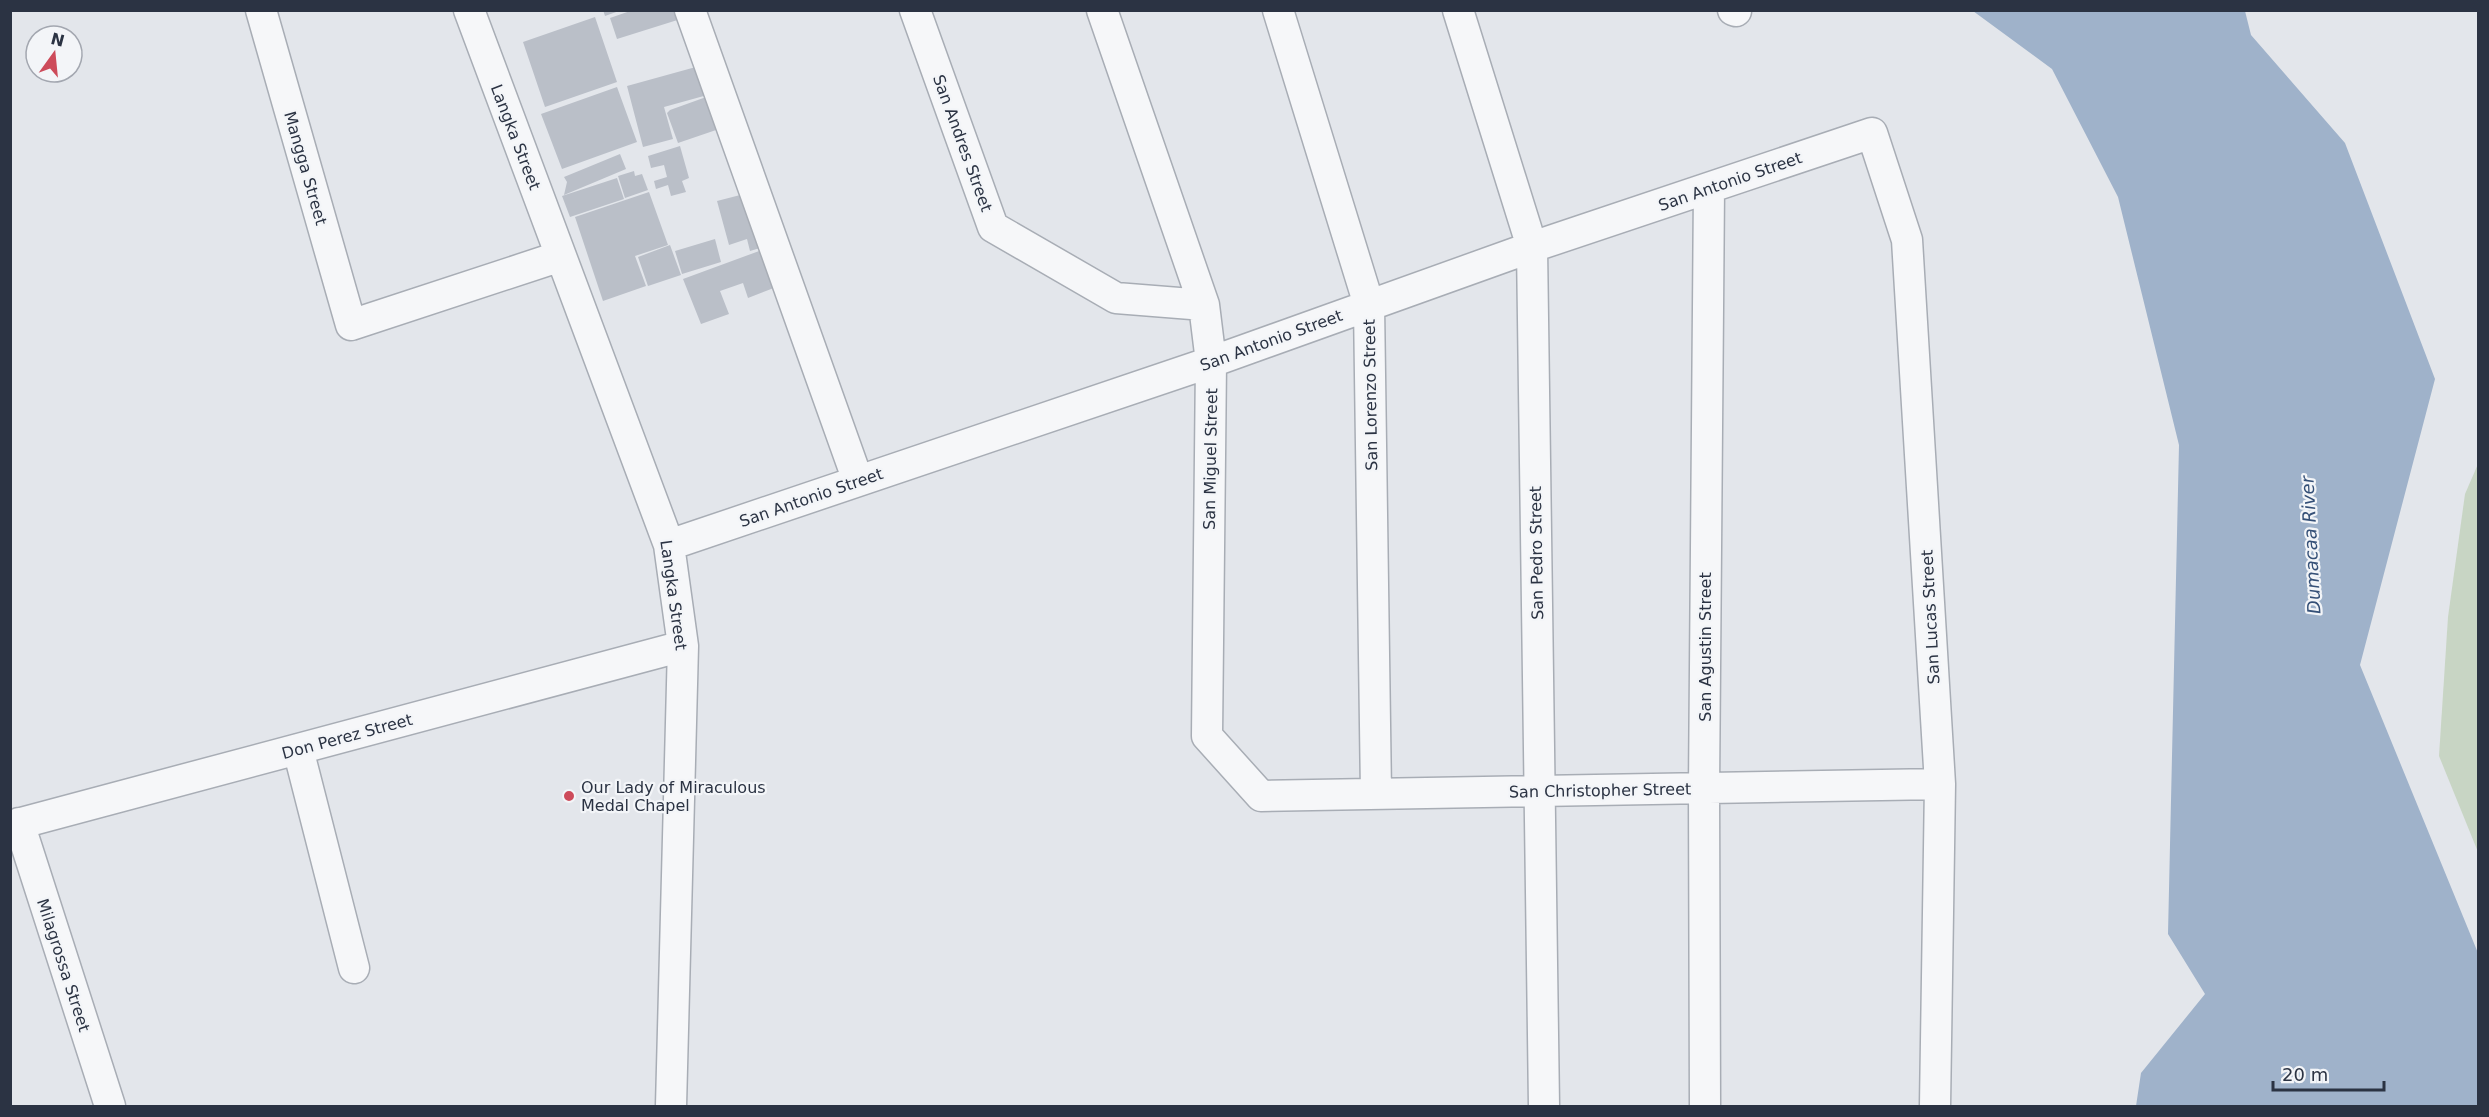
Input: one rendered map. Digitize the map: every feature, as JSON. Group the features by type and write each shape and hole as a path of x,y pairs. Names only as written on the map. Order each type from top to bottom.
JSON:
{"street":[{"name":"Mangga Street","path":"261,10 351,325 561,256"},
{"name":"Langka Street","path":"468,10 669,545 683,646 671,1107"},
{"path":"690,10 858,481"},
{"name":"San Andres Street","path":"915,10 993,227 1116,298 1204,305"},
{"name":"San Miguel Street","path":"1102,10 1204,305 1210,362 1207,736 1261,796"},
{"name":"San Lorenzo Street","path":"1278,10 1369,305 1376,794"},
{"name":"San Pedro Street","path":"1458,10 1532,247 1544,1107"},
{"name":"San Antonio Street","path":"669,545 1210,362 1532,247 1872,133"},
{"name":"San Lucas Street","path":"1872,133 1907,240 1940,784 1935,1107"},
{"name":"San Agustin Street","path":"1705,1107 1704,789 1709,188"},
{"name":"Don Perez Street","path":"15,825 683,646"},
{"path":"298,749 354,968"},
{"name":"San Christopher Street","path":"1261,796 1940,784"},
{"name":"Milagrossa Street","path":"15,825 110,1107"}],"green space":[{"path":"2478,464 2478,852 2439,756 2448,617 2465,494"}],"water":[{"name":"Dumacaa River","path":"1973,11 2245,11 2251,35 2345,143 2435,379 2360,665 2478,953 2478,1106 2136,1106 2141,1073 2205,994 2168,934 2179,445 2118,197 2052,69"}],"building":[{"path":"603,10 619,10 619,11 605,16"},
{"path":"633,10 685,10 687,17 617,39 610,18"},
{"path":"595,17 617,82 545,107 523,42"},
{"path":"703,65 711,94 664,107 673,139 643,147 627,86"},
{"path":"617,87 637,142 562,169 541,114"},
{"path":"709,96 719,129 678,143 667,113"},
{"path":"680,146 689,178 682,181 686,192 671,196 668,185 656,189 654,181 667,177 664,165 651,168 648,156"},
{"path":"620,154 626,169 564,195 567,182 564,177"},
{"path":"634,171 635,176 642,174 648,190 625,198 618,176"},
{"path":"617,178 624,199 570,217 562,196"},
{"path":"649,192 668,245 635,256 646,286 603,301 575,217"},
{"path":"748,193 760,248 750,251 747,239 729,245 717,201"},
{"path":"715,239 721,262 682,274 675,251"},
{"path":"670,245 681,275 648,286 638,257"},
{"path":"770,247 784,284 748,298 743,283 720,291 729,314 701,324 683,279"}],"place":[{"name":"Our Lady of Miraculous Medal Chapel","path":"569,796"}]}
